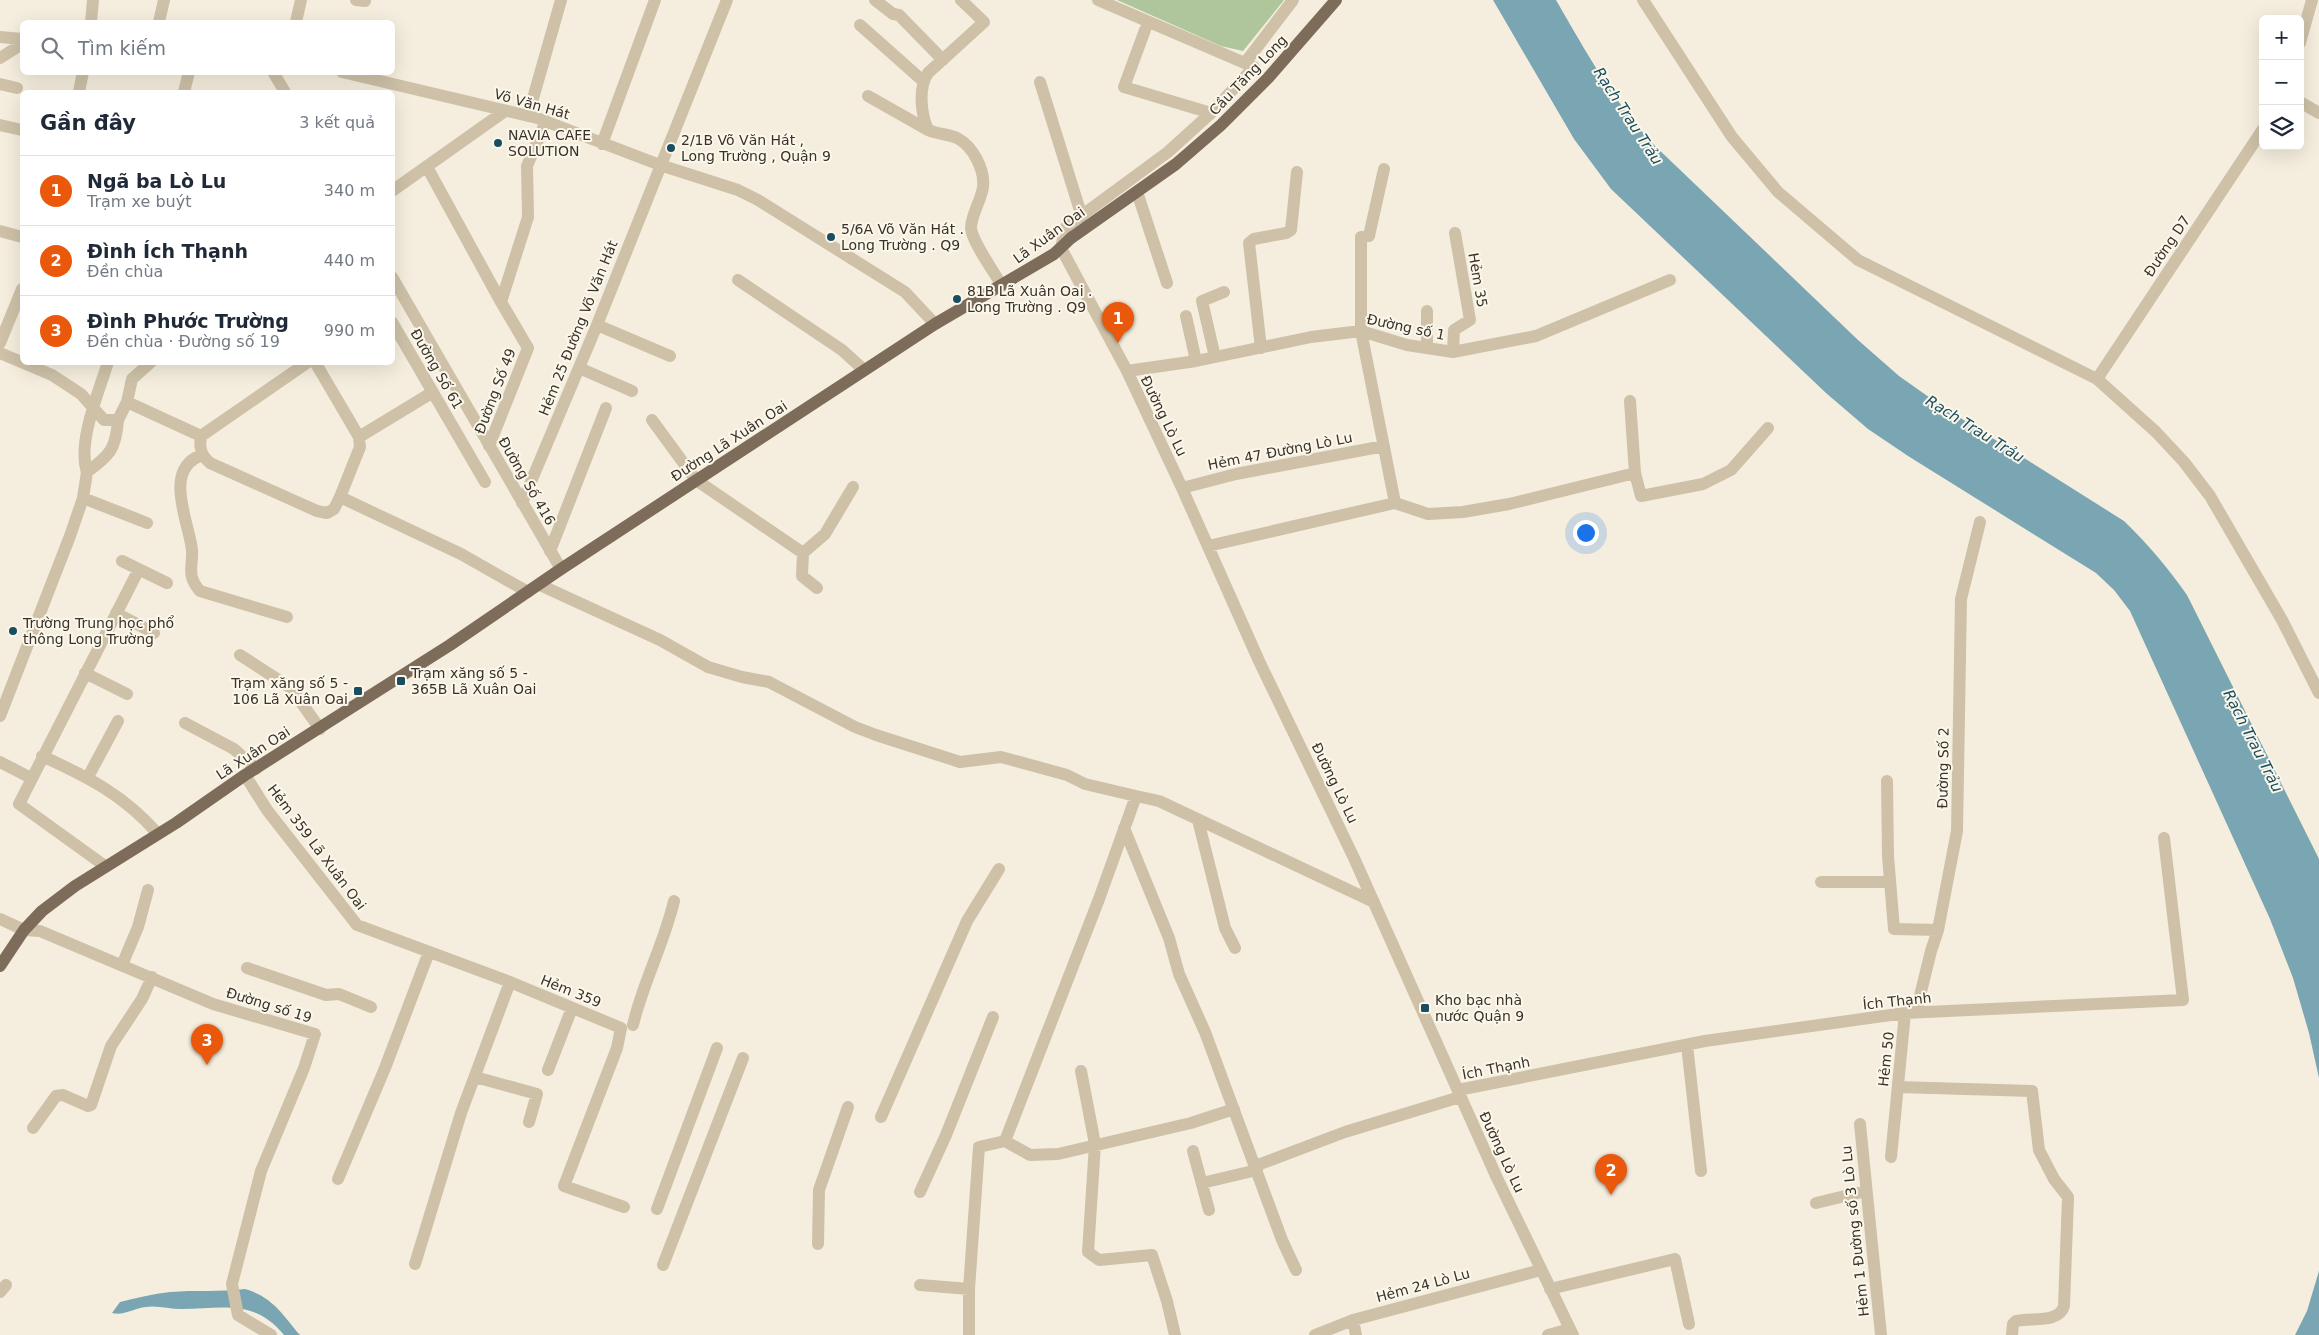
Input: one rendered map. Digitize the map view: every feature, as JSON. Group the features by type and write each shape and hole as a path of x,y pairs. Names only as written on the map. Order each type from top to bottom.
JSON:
{"main road":[{"name":"Cầu Tăng Long","path":"1176,164 1245,102 1336,0"},
{"name":"Lã Xuân Oai","path":"935,324 1002,286 1061,248 1071,238 1176,164"},
{"name":"Đường Lã Xuân Oai","path":"540,585 696,480 935,324"},
{"name":"Lã Xuân Oai","path":"0,966 24,930 42,911 105,866 158,834 540,585"}],"street":[{"path":"91,20 93,0"},
{"path":"159,20 164,0"},
{"path":"296,20 301,0"},
{"path":"528,116 561,0"},
{"path":"602,144 655,0"},
{"name":"Hẻm 25 Đường Võ Văn Hát","path":"522,503 597,325 727,0"},
{"path":"875,0 893,14 899,15 943,60"},
{"path":"922,81 984,22 961,0"},
{"path":"1098,0 1250,64"},
{"path":"1061,248 1066,227 1145,171 1211,113 1250,64 1293,0"},
{"path":"1643,0 1732,137 1778,192 1858,260 2097,379 2156,432 2184,462 2210,496 2282,620 2319,693"},
{"path":"2304,29 2312,0"},
{"path":"860,25 922,81 924,121 928,130"},
{"path":"1146,30 1124,87 1211,113"},
{"path":"0,37 20,39"},
{"path":"0,58 20,45"},
{"path":"79,90 82,75"},
{"path":"184,90 188,75"},
{"path":"275,75 284,90"},
{"name":"Võ Văn Hát","path":"355,75 528,116 660,165 738,190 758,200 906,292 935,324"},
{"path":"1040,82 1082,217"},
{"path":"0,84 17,88"},
{"path":"868,96 928,130 957,138 967,145 975,157 982,177 983,188 971,228 974,237 1002,286"},
{"path":"2304,104 2319,113"},
{"path":"395,189 506,111"},
{"path":"501,302 528,217 527,166 546,122"},
{"path":"0,125 20,130"},
{"name":"Đường D7","path":"2097,379 2259,135"},
{"path":"427,167 501,302"},
{"path":"1384,169 1369,236 1362,237 1362,331 1395,503"},
{"path":"1261,348 1249,243 1254,239 1286,233 1291,230 1297,172"},
{"path":"1137,192 1167,283"},
{"path":"0,231 20,236"},
{"name":"Hẻm 35","path":"1453,352 1454,330 1470,320 1455,233"},
{"name":"Đường Lò Lu","path":"1061,248 1126,371 1182,488 1259,661 1374,902 1459,1094 1571,1332"},
{"path":"738,280 842,350 864,370"},
{"name":"Đường số 1","path":"1126,371 1196,361 1311,337 1362,331 1407,345 1453,352 1536,336 1670,280"},
{"name":"Đường Số 416","path":"395,282 561,570"},
{"path":"1215,357 1202,301 1224,292"},
{"path":"0,343 20,294"},
{"name":"Đường Số 49","path":"489,446 528,348 501,302"},
{"path":"1427,311 1427,348"},
{"path":"1186,316 1196,361"},
{"path":"597,325 670,356"},
{"name":"Đường Số 61","path":"395,327 485,482"},
{"path":"0,353 20,361"},
{"path":"28,365 52,375 81,394 94,411 104,420 118,420"},
{"path":"0,716 83,498 88,472 85,464 87,435 107,365"},
{"path":"88,472 109,456 117,434 118,420 127,402 132,379 148,365"},
{"path":"201,436 304,365"},
{"path":"201,436 202,455 210,463 317,511 327,513 334,509 360,447 359,437 316,365"},
{"path":"579,368 632,391"},
{"path":"359,437 433,392"},
{"path":"1630,401 1635,473 1641,496 1703,484 1731,470 1768,428"},
{"path":"127,402 201,436"},
{"path":"550,551 606,408"},
{"path":"652,420 696,480 803,553"},
{"name":"Hẻm 47 Đường Lò Lu","path":"1182,488 1236,474 1384,446"},
{"path":"202,455 192,459 185,468 180,482 183,516 192,551 190,563 192,582 200,590 287,618"},
{"path":"1208,546 1395,503 1428,514 1463,512 1509,504 1635,473"},
{"path":"817,588 802,576 803,553 826,534 853,487"},
{"path":"340,497 461,554 528,592"},
{"path":"83,498 147,524"},
{"name":"Đường Số 2","path":"1911,1013 1938,930 1957,831 1961,599 1980,522"},
{"path":"122,561 167,583"},
{"path":"105,866 19,804 139,569"},
{"path":"540,585 660,640 708,667 742,677 769,682 855,727 876,735 960,762 1001,757 1067,775 1085,784 1159,801 1374,902"},
{"path":"116,613 154,633"},
{"path":"240,655 291,688 320,729"},
{"path":"85,673 127,694"},
{"path":"88,777 118,721"},
{"name":"Hẻm 359 Lã Xuân Oai","path":"185,723 234,749 251,772 284,832 357,924 510,982"},
{"path":"42,756 88,777 133,808 158,834"},
{"path":"0,762 31,778"},
{"path":"1887,781 1889,882 1894,929 1938,930"},
{"path":"1005,1141 1136,796"},
{"path":"1198,820 1225,928 1235,948"},
{"path":"1124,828 1169,938 1179,974 1206,1032 1296,1270"},
{"name":"Ích Thạnh","path":"1202,1183 1256,1168 1345,1132 1459,1094 1687,1045 1911,1013 2183,1000 2164,838"},
{"path":"881,1117 967,921 999,869"},
{"path":"1822,882 1889,882"},
{"path":"122,965 138,927 148,890"},
{"path":"624,1207 564,1186 617,1048 669,923 674,901"},
{"path":"0,919 24,930"},
{"name":"Đường số 19","path":"24,930 40,931 214,1004 315,1034 304,1068 261,1171 232,1284 238,1315 271,1335"},
{"path":"338,1179 385,1068 428,952"},
{"path":"247,968 326,995 339,994 371,1007"},
{"path":"33,1128 56,1096 63,1095 88,1106 91,1105 111,1046 142,998 152,977"},
{"path":"415,1264 461,1113 510,982"},
{"name":"Hẻm 359","path":"510,982 572,1008 627,1026"},
{"path":"548,1070 572,1008"},
{"name":"Hẻm 50","path":"1891,1157 1895,1107 1911,1013"},
{"path":"920,1192 946,1135 993,1017"},
{"path":"1687,1045 1701,1171"},
{"path":"657,1209 717,1048"},
{"path":"663,1265 743,1058"},
{"path":"1081,1071 1095,1144 1088,1252 1099,1260 1152,1255 1167,1301 1175,1335"},
{"path":"474,1076 537,1094 530,1122"},
{"path":"1898,1087 2032,1091 2039,1150 2054,1179 2068,1197 2064,1299 2063,1310 2058,1315 2016,1321 2013,1324 2012,1335"},
{"path":"818,1244 819,1190 848,1107"},
{"path":"969,1335 969,1289 979,1147 1005,1141 1030,1155 1058,1154 1191,1122 1234,1109"},
{"name":"Hẻm 1 Đường số 3 Lò Lu","path":"1860,1124 1881,1335"},
{"path":"1193,1151 1209,1210"},
{"path":"1816,1203 1866,1191"},
{"path":"1550,1289 1675,1258 1689,1324"},
{"name":"Hẻm 24 Lò Lu","path":"1314,1335 1353,1320 1541,1270"},
{"path":"920,1285 969,1289"},
{"path":"1353,1320 1356,1335"},
{"path":"1548,1335 1571,1332"}],"green space":[{"path":"1117,0 1284,0 1243,51 1221,46"}],"water":[{"name":"Rạch Trau Trảu","path":"1493,0 1556,0 1612,92 1653,144 1858,340 1899,376 1943,407 2124,521 2173,575 2187,595 2319,859 2319,1078 2309,1033 2293,978 2270,919 2130,611 2114,590 2096,573 1868,429 1826,393 1611,189 1574,139"},
{"path":"2319,1271 2319,1335 2295,1335 2307,1311"},
{"path":"245,1289 255,1292 276,1307 300,1335 284,1335 273,1323 261,1315 236,1308 181,1309 150,1307 116,1314 112,1313 120,1302 157,1294 179,1291"}],"place":[{"name":"NAVIA CAFE SOLUTION","path":"498,143"},
{"name":"2/1B Võ Văn Hát , Long Trường , Quận 9","path":"671,148"},
{"name":"5/6A Võ Văn Hát . Long Trường . Q9","path":"831,237"},
{"name":"81B Lã Xuân Oai . Long Trường . Q9","path":"957,299"},
{"name":"Ngã ba Lò Lu","path":"1118,343"},
{"name":"Trường Trung học phổ thông Long Trường","path":"13,631"},
{"name":"Trạm xăng số 5 - 365B Lã Xuân Oai","path":"401,681"},
{"name":"Trạm xăng số 5 - 106 Lã Xuân Oai","path":"358,691"},
{"name":"Kho bạc nhà nước Quận 9","path":"1425,1008"},
{"name":"Đình Phước Trường","path":"207,1065"},
{"name":"Đình Ích Thạnh","path":"1611,1195"}]}
